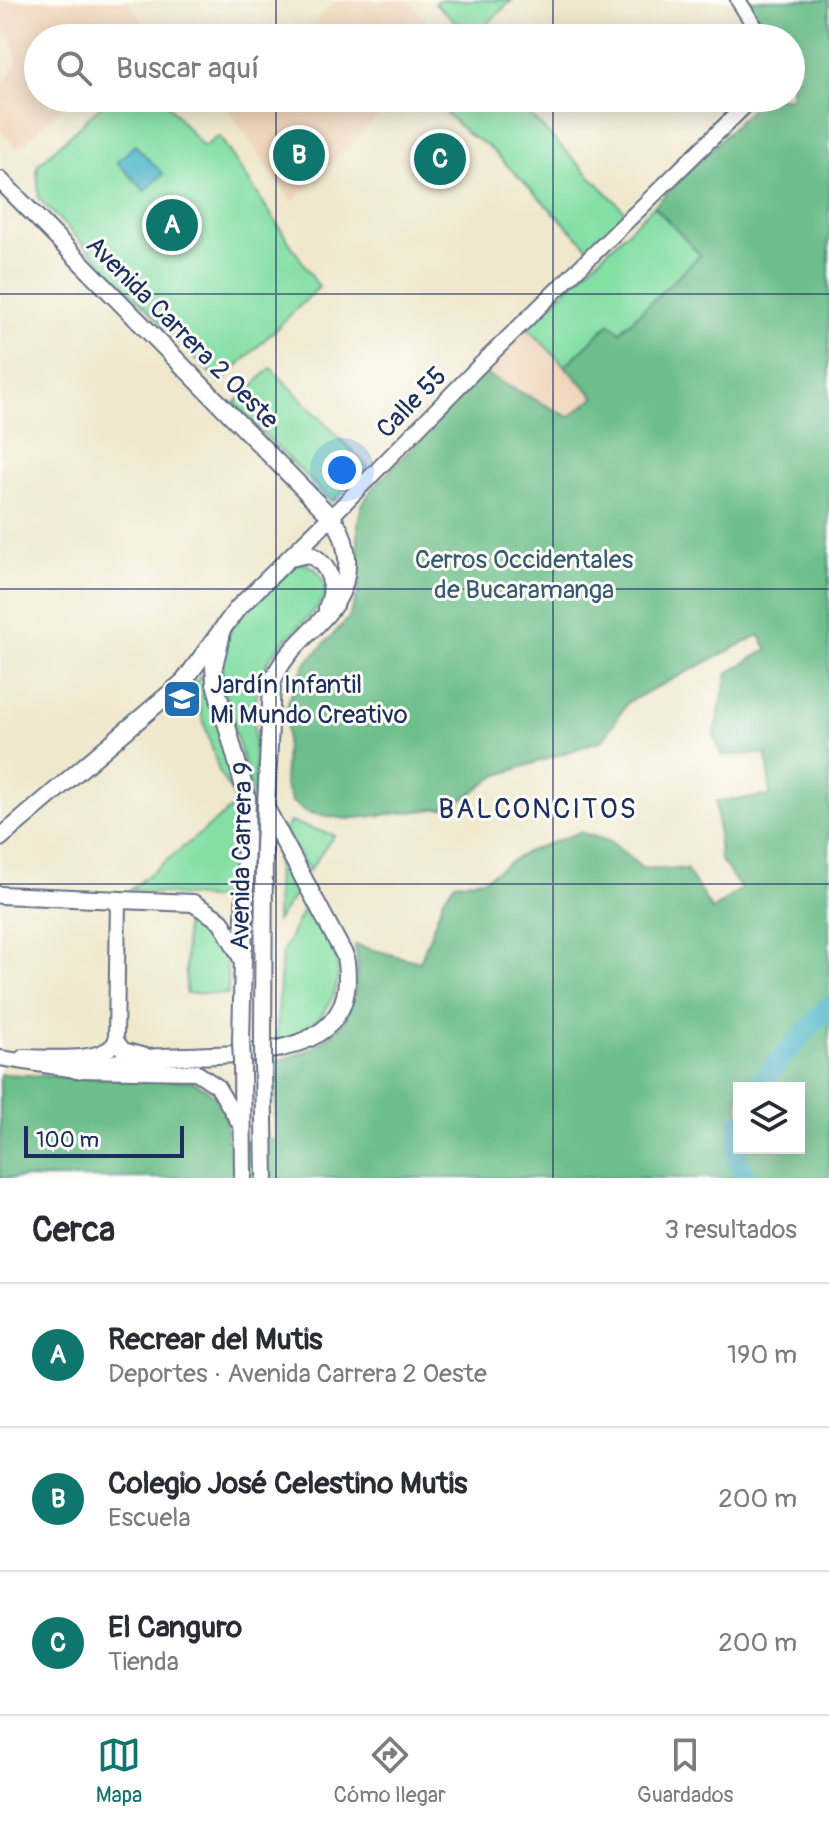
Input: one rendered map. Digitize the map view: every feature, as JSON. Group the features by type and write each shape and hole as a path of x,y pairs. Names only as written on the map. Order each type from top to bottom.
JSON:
{"main road":[{"name":"Avenida Carrera 2 Oeste","path":"0,180 331,517"},
{"name":"Calle 55","path":"0,838 184,681 225,624 331,517"},
{"name":"Avenida Carrera 9","path":"265,1178 265,804 272,684 280,664 339,600 346,581 345,544 331,517"},
{"path":"290,558 309,554 328,570 332,590 320,624"},
{"name":"Avenida Carrera 9","path":"225,624 213,674 246,788 241,1041 243,1178"},
{"path":"76,1070 157,1057 293,1048 324,1029 344,997 348,974 342,947 271,822 265,804"},
{"path":"0,895 182,901 202,907 229,929 243,961"}],"street":[{"path":"738,0 753,24"},
{"name":"Calle 55","path":"331,517 481,364 739,112"},
{"path":"0,1058 96,1055 109,1051 116,1040 118,899"},
{"path":"116,1040 131,1054 157,1057"},
{"path":"0,1058 76,1070 196,1072 217,1086 242,1132"}],"shaded area":[{"path":"0,0 127,0 144,24 24,24 24,112 58,112 18,149 0,130 0,89 17,62 13,42 0,24"},
{"path":"337,0 407,0 429,24 312,24"},
{"path":"230,112 383,112 292,202"},
{"path":"527,327 596,397 569,417 483,373"}],"green space":[{"path":"438,0 512,0 487,24 458,24 435,3"},
{"name":"Cerros Occidentales de Bucaramanga","path":"747,0 829,0 829,1178 0,1178 0,1074 192,1081 209,1091 220,1104 226,1120 227,1140 275,1140 276,1061 317,1046 343,1021 355,988 355,945 420,962 444,898 455,883 484,879 526,852 580,832 611,842 642,868 686,869 712,910 741,889 720,859 716,801 770,796 767,754 721,755 714,734 728,673 768,649 759,635 628,702 603,740 496,776 452,807 347,819 309,813 292,802 284,784 288,702 305,664 348,619 358,594 358,522 362,505 372,489 483,373 569,417 595,397 565,366 610,323 620,332 700,255 654,206 748,112 805,112 805,24 762,24"},
{"path":"94,112 174,112 203,147 219,136 319,287 220,383 39,199 37,166"},
{"path":"445,112 527,112 627,213 590,249 488,146 469,135"},
{"path":"654,206 701,255 619,332 610,323 565,366 527,327"},
{"path":"271,368 368,467 332,502 234,404"},
{"path":"301,563 319,573 326,594 275,651 261,677 254,733 255,809 224,689 226,643 235,623 248,608 293,566"},
{"path":"205,672 238,802 220,774 200,710 184,693"},
{"path":"237,804 236,897 197,897 130,890"},
{"path":"290,822 334,835 309,871 284,831"},
{"path":"277,844 301,886 276,921"},
{"path":"306,904 335,953 337,983 325,1010 315,1022 290,1039 276,1043 282,953"},
{"path":"185,914 209,926 222,944 228,994 186,993"}],"water":[{"path":"135,145 163,174 145,191 117,162"}],"waterway":[{"path":"760,1082 829,1006"},
{"path":"737,1154 737,1160 747,1178"}],"place":[{"name":"Colegio José Celestino Mutis","path":"299,155"},
{"name":"El Canguro","path":"440,159"},
{"name":"Recrear del Mutis","path":"172,225"},
{"name":"Jardín Infantil Mi Mundo Creativo","path":"182,699"}],"district":[{"name":"BALCONCITOS","path":"538,808"}]}
